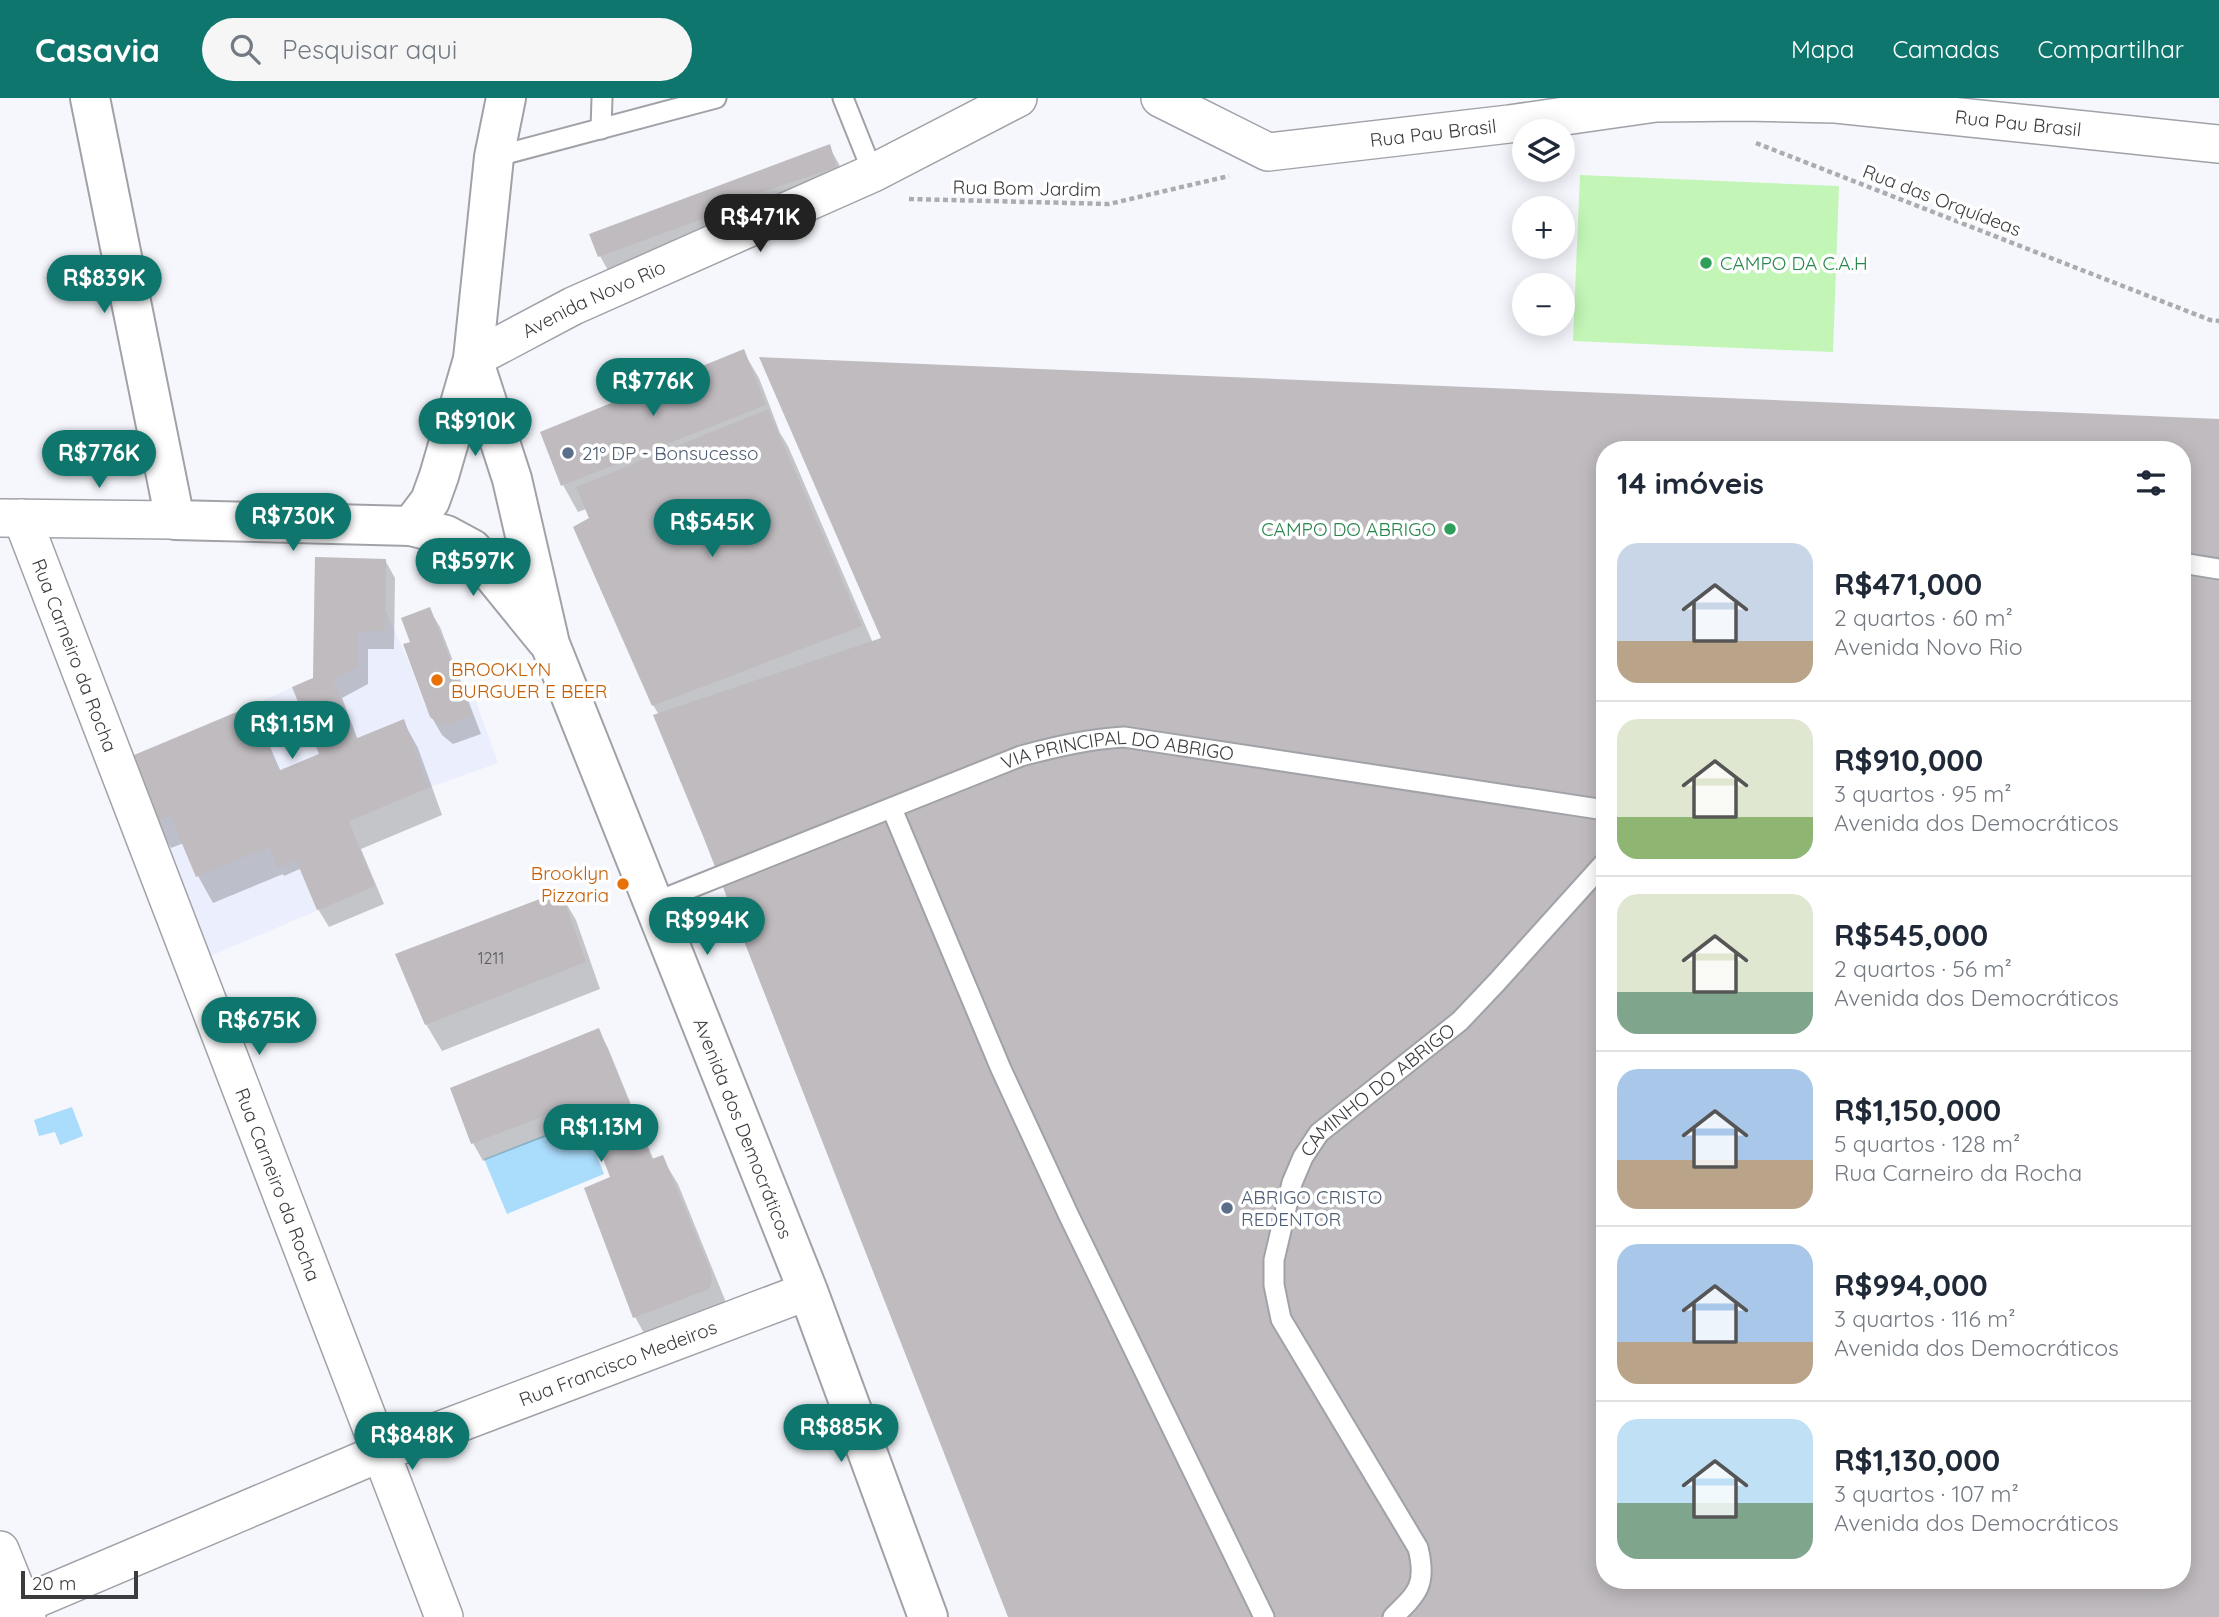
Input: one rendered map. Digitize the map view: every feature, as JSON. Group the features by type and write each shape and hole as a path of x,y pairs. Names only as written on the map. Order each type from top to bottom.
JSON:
{"street":[{"path":"90,98 175,520"},
{"name":"Avenida dos Democráticos","path":"506,98 494,158 473,359 439,476 429,501 411,526 446,534 472,550 550,644"},
{"name":"Avenida Novo Rio","path":"473,359 573,306 873,173 1018,98"},
{"path":"1160,98 1268,152"},
{"name":"Rua Pau Brasil","path":"1268,152 1509,124 1656,103 1745,102 1836,104 2219,144"},
{"name":"Avenida dos Democráticos","path":"473,359 512,479 550,644 808,1291 928,1617"},
{"path":"11,518 411,526"},
{"name":"Rua Carneiro da Rocha","path":"11,518 444,1617"},
{"name":"Rua Francisco Medeiros","path":"16,1612 380,1453 808,1291"},
{"path":"0,1550 16,1612"}],"lane":[{"path":"601,129 602,98"},
{"path":"494,158 716,98"},
{"path":"843,98 873,173"},
{"path":"2191,564 2219,569"},
{"name":"VIA PRINCIPAL DO ABRIGO","path":"653,902 1021,756 1098,738 1124,737 1596,809"},
{"path":"892,809 1001,1069 1069,1216 1264,1617"},
{"name":"CAMINHO DO ABRIGO","path":"1393,1617 1416,1596 1422,1580 1418,1548 1281,1319 1273,1285 1274,1260 1292,1183 1303,1157 1319,1133 1460,1021 1596,872"}],"path":[{"name":"Rua das Orquídeas","path":"1746,139 2197,315 2219,321"},
{"name":"Rua Bom Jardim","path":"900,199 1109,204 1244,172 1268,152"}],"shaded area":[{"path":"315,557 386,559 385,609 425,706 472,690 498,763 349,821 375,886 208,957 127,758 313,678"}],"green space":[{"name":"CAMPO DA C.A.H","path":"1580,175 1839,186 1833,352 1573,341"}],"water":[{"path":"72,1107 83,1136 60,1145 55,1132 39,1136 34,1120"},
{"path":"583,1120 604,1174 507,1214 484,1159"}],"building":[{"path":"830,144 837,167 748,197 749,202 598,257 589,234"},
{"path":"744,349 766,405 561,486 540,432"},
{"name":"ABRIGO CRISTO REDENTOR","path":"759,357 2219,419 2219,1617 1008,1617 703,836 653,715 881,638"},
{"path":"768,409 862,626 652,706 573,527 589,518 576,487"},
{"path":"315,557 386,559 385,631 358,631 358,666 333,680 355,739 404,719 428,788 348,821 375,886 317,910 296,860 278,868 269,847 196,877 170,815 154,823 127,758 251,706 278,771 319,754 292,687 313,678"},
{"name":"BROOKLYN BURGUER E BEER","path":"430,607 472,716 442,726 430,717 403,644 410,642 401,618"},
{"path":"561,891 586,962 425,1025 395,954"},
{"path":"599,1028 652,1159 663,1155 711,1272 709,1289 633,1318 584,1188 610,1177 586,1114 563,1123 557,1111 471,1144 450,1088"}],"place":[{"name":"CAMPO DA C.A.H","path":"1706,263"},
{"name":"21º DP - Bonsucesso","path":"568,453"},
{"name":"CAMPO DO ABRIGO","path":"1450,529"},
{"name":"BROOKLYN BURGUER E BEER","path":"437,680"},
{"name":"Brooklyn Pizzaria","path":"623,884"},
{"name":"ABRIGO CRISTO REDENTOR","path":"1227,1208"}]}
